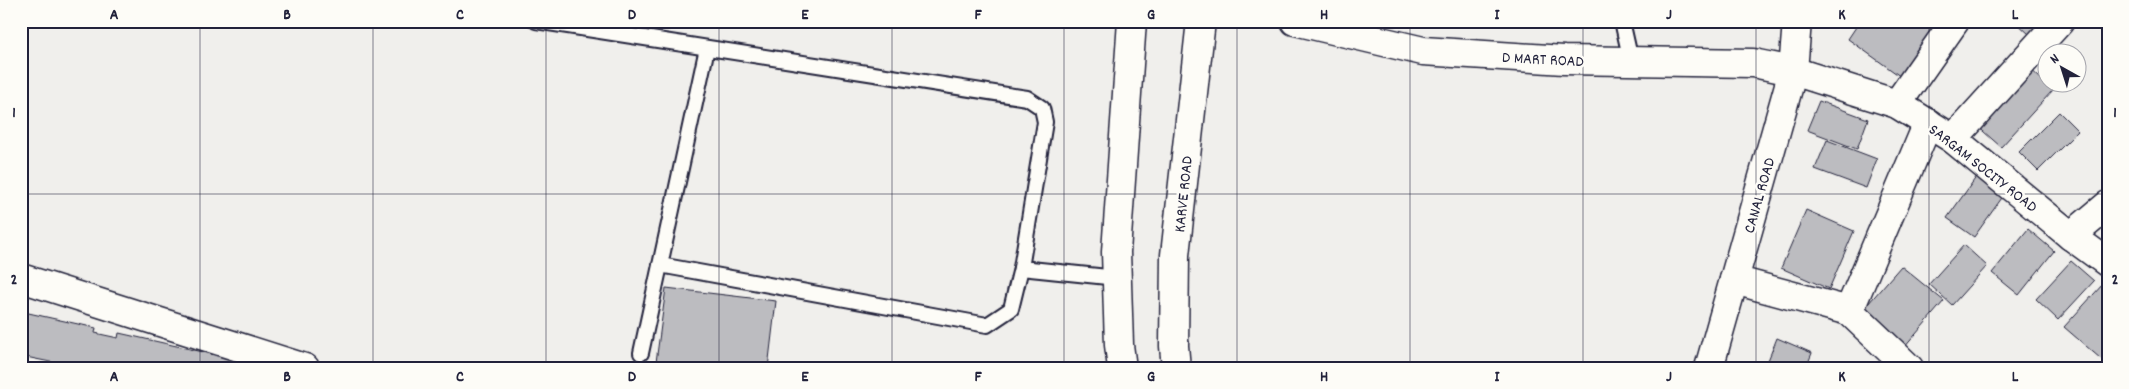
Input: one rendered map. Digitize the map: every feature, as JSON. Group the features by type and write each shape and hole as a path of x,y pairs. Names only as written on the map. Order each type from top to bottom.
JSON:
{"street":[{"path":"1122,368 1119,345 1116,252 1132,21"},
{"name":"KARVE ROAD","path":"1176,368 1174,346 1175,255 1201,21"},
{"name":"D MART ROAD","path":"1295,21 1423,51 1564,60 1753,63 1793,70"},
{"path":"1897,104 1955,21"},
{"path":"1953,139 2060,21"},
{"name":"CANAL ROAD","path":"1709,368 1793,70 1799,24"},
{"name":"SARGAM SOCITY ROAD","path":"1793,70 1897,104 1953,139 2071,236 2108,263"},
{"path":"1849,311 1928,123"},
{"path":"2071,236 2108,205"},
{"path":"21,278 270,363 305,368"},
{"path":"1734,280 1849,311 1909,368"}],"lane":[{"path":"536,21 1027,98 1042,108 1045,122 1020,268 1011,309 987,325 660,265"},
{"path":"1622,21 1631,61"},
{"path":"641,352 707,48"},
{"path":"1020,268 1116,278"}],"building":[{"path":"1860,21 1945,21 1904,79 1848,39"},
{"path":"2015,21 2041,21 2030,35"},
{"path":"2090,21 2108,21 2108,38"},
{"path":"2027,66 2036,74 2036,92 2051,92 2001,147 1975,124"},
{"path":"1819,101 1868,119 1857,149 1807,130"},
{"path":"2059,112 2078,131 2038,171 2019,152"},
{"path":"1827,140 1877,159 1866,188 1815,169"},
{"path":"1977,176 2004,195 1974,237 1947,218"},
{"path":"1806,210 1854,231 1829,289 1781,268"},
{"path":"2028,229 2054,251 2019,295 1992,273"},
{"path":"1964,245 1987,266 1952,305 1929,284"},
{"path":"2071,261 2094,281 2058,320 2036,299"},
{"path":"1901,266 1944,301 1904,348 1861,312"},
{"path":"2103,284 2108,289 2108,365 2064,327"},
{"path":"666,288 776,301 768,368 708,368 656,362"},
{"path":"24,312 96,328 95,333 118,338 119,333 243,361 241,368 65,368 65,365 21,356 21,326"},
{"path":"1777,338 1812,353 1806,368 1765,368"}]}
